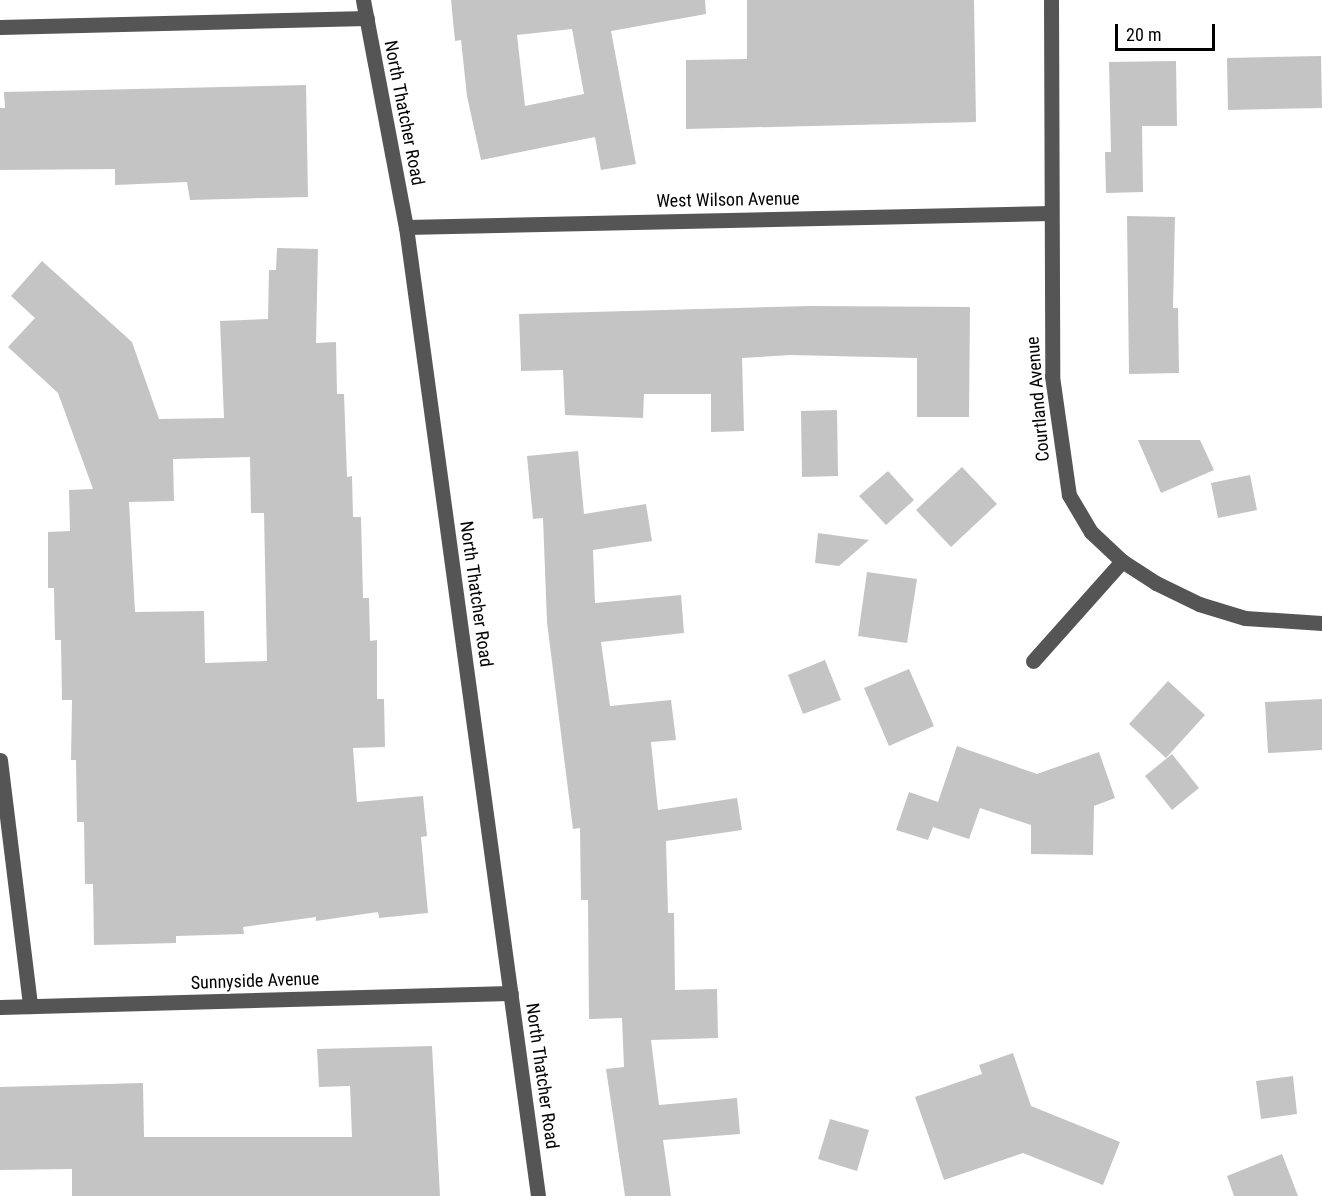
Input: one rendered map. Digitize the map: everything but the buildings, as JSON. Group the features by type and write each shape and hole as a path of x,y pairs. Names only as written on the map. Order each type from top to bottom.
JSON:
{"street":[{"name":"North Thatcher Road","path":"363,0 406,227 538,1196"},
{"name":"Courtland Avenue","path":"1050,0 1052,376 1069,495 1091,532 1122,561 1156,583 1208,607 1245,618 1322,623"},
{"path":"0,27 367,18"},
{"name":"West Wilson Avenue","path":"406,227 1051,213"},
{"path":"1033,661 1122,561"},
{"path":"0,760 30,1006"},
{"name":"Sunnyside Avenue","path":"0,1007 511,993"}]}
